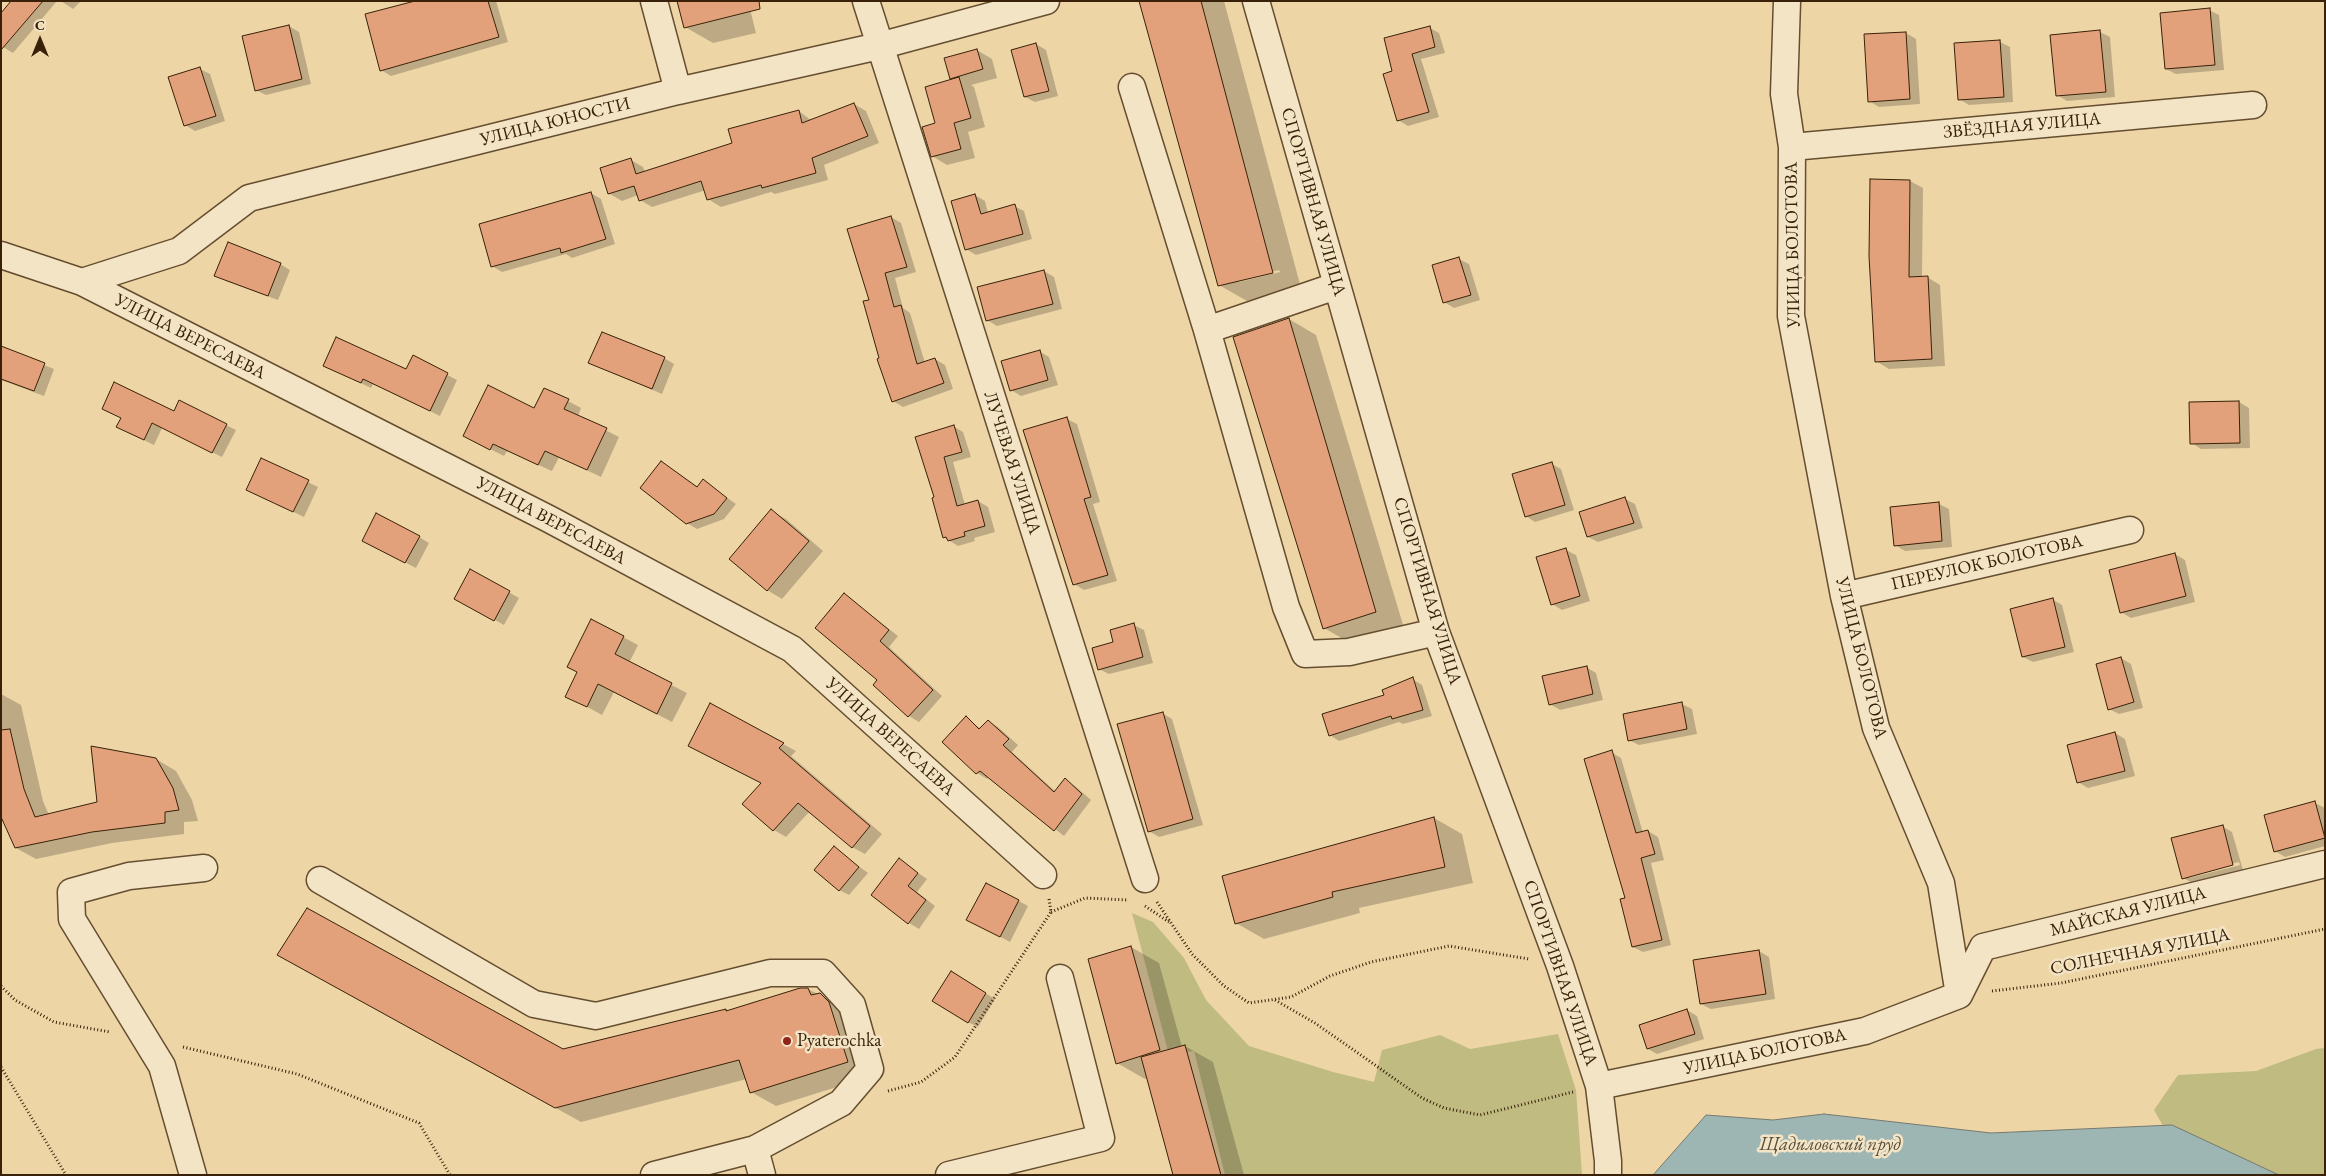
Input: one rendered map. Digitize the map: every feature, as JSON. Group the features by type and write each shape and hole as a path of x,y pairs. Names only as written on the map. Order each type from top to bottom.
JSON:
{"street":[{"path":"654,1 678,91"},
{"name":"ЛУЧЕВАЯ УЛИЦА","path":"866,1 1141,890"},
{"name":"УЛИЦА ЮНОСТИ","path":"82,282 179,251 249,198 678,91 879,46 1046,1"},
{"name":"СПОРТИВНАЯ УЛИЦА","path":"1256,1 1436,632 1560,966 1599,1086 1608,1175"},
{"name":"УЛИЦА БОЛОТОВА","path":"1599,1086 1865,1031 1959,994 1941,883 1876,728 1844,596 1791,316 1792,147 1784,94 1787,1"},
{"path":"1132,86 1207,330 1286,607 1305,654 1349,652 1436,632"},
{"name":"ЗВЁЗДНАЯ УЛИЦА","path":"1792,147 2253,105"},
{"name":"УЛИЦА ВЕРЕСАЕВА","path":"1,254 82,282 549,519 792,649 1043,875"},
{"path":"1207,330 1336,286"},
{"name":"ПЕРЕУЛОК БОЛОТОВА","path":"1844,596 2130,530"},
{"name":"МАЙСКАЯ УЛИЦА","path":"1959,994 1983,947 2325,864"},
{"path":"193,1175 162,1066 72,919 71,892 129,876 204,868"},
{"path":"320,880 534,1004 596,1016 770,973 823,973 852,1005 870,1069 842,1103 755,1149 654,1175"},
{"path":"949,1175 1101,1138 1060,978"},
{"path":"755,1149 762,1175"}],"path":[{"path":"1043,875 1051,912"},
{"path":"1141,890 1153,896 1192,954 1224,986 1249,1003 1291,997 1330,976 1371,962 1450,946 1515,956 1560,966"},
{"path":"1141,890 1171,923"},
{"path":"886,1091 921,1082 955,1058 1051,912 1085,898 1129,900"},
{"name":"СОЛНЕЧНАЯ УЛИЦА","path":"1959,994 2061,983 2325,929"},
{"path":"1,986 15,1000 54,1022 145,1038 297,1074 419,1123 450,1175"},
{"path":"1274,1000 1315,1023 1422,1098 1444,1108 1480,1115 1599,1086"},
{"path":"1,1067 66,1175"}],"shaded area":[{"path":"1132,913 1153,922 1184,958 1206,1000 1249,1046 1333,1072 1374,1082 1382,1050 1440,1035 1470,1049 1558,1034 1576,1090 1582,1175 1225,1175 1194,1051 1169,1055"},
{"path":"2325,1048 2325,1175 2191,1175 2154,1110 2178,1075 2256,1071 2316,1049"}],"water":[{"name":"Щадиловский пруд","path":"1824,1114 1991,1133 2172,1125 2279,1175 1653,1175 1706,1115 1773,1120"}],"building":[{"path":"11,1 43,1 1,50 1,13"},
{"path":"415,1 488,1 499,37 380,71 365,14"},
{"path":"677,1 759,1 760,9 684,28"},
{"path":"1139,1 1201,1 1273,273 1218,286"},
{"path":"2210,8 2215,65 2165,69 2160,13"},
{"path":"289,25 302,79 255,91 242,36"},
{"path":"1430,26 1435,47 1412,54 1429,112 1397,121 1383,74 1392,71 1384,38"},
{"path":"2100,30 2106,92 2056,96 2050,35"},
{"path":"1906,32 1910,99 1868,102 1864,34"},
{"path":"2000,40 2004,97 1958,100 1954,43"},
{"path":"1036,43 1049,91 1024,97 1011,50"},
{"path":"977,49 983,69 950,79 944,58"},
{"path":"200,67 216,116 184,126 168,77"},
{"path":"959,77 971,118 954,123 961,149 931,157 922,127 935,123 925,87"},
{"path":"854,103 868,136 812,158 816,173 762,188 761,185 707,200 701,181 639,201 634,186 608,194 600,168 631,158 636,174 732,143 728,129 799,110 802,123"},
{"path":"1870,179 1910,180 1909,277 1928,276 1932,359 1875,362 1869,256"},
{"path":"591,192 606,239 561,253 560,248 491,267 479,224"},
{"path":"975,194 981,214 1015,204 1023,234 965,250 951,201"},
{"path":"891,216 907,267 885,273 894,307 901,305 917,364 935,358 944,383 892,402 877,359 879,358 863,301 869,300 847,229"},
{"path":"228,242 281,263 268,296 214,276"},
{"path":"1459,257 1471,295 1443,303 1432,265"},
{"path":"1044,270 1053,304 986,321 977,287"},
{"path":"1289,318 1376,612 1323,629 1233,337"},
{"path":"602,332 665,357 652,389 588,363"},
{"path":"336,337 406,369 413,355 448,373 430,411 363,379 361,383 323,366"},
{"path":"1,346 45,363 34,391 1,379"},
{"path":"1040,350 1048,380 1010,391 1001,361"},
{"path":"114,382 174,411 179,400 227,424 212,453 152,423 144,440 116,427 121,418 102,409"},
{"path":"488,385 534,408 544,388 569,399 564,409 607,428 587,470 545,451 538,465 493,444 490,450 463,436"},
{"path":"2239,401 2240,443 2190,444 2189,402"},
{"path":"1067,417 1091,497 1084,499 1108,575 1073,585 1023,430"},
{"path":"954,425 962,452 944,457 957,506 978,500 985,526 964,532 965,536 948,541 946,537 943,538 932,498 934,497 915,437"},
{"path":"261,458 309,480 293,512 246,490"},
{"path":"661,461 697,487 703,479 727,498 714,514 686,524 640,488"},
{"path":"1552,462 1565,505 1525,517 1512,474"},
{"path":"1625,497 1634,523 1587,537 1579,512"},
{"path":"1939,502 1942,541 1894,546 1890,507"},
{"path":"771,509 809,541 767,591 729,559"},
{"path":"376,513 420,536 405,563 362,541"},
{"path":"1566,548 1580,596 1551,605 1536,557"},
{"path":"2175,553 2186,596 2120,613 2109,570"},
{"path":"470,569 510,591 494,621 454,599"},
{"path":"844,593 889,630 880,641 933,690 908,717 873,685 877,680 815,628"},
{"path":"2053,598 2065,647 2022,657 2010,609"},
{"path":"591,619 624,636 615,654 672,683 657,714 598,684 587,707 565,697 577,672 567,667"},
{"path":"1134,623 1143,657 1098,670 1092,648 1113,642 1110,630"},
{"path":"2121,657 2134,702 2108,710 2096,664"},
{"path":"1587,666 1593,694 1549,705 1542,676"},
{"path":"1413,677 1423,710 1392,719 1391,716 1329,736 1322,714 1384,695 1382,690"},
{"path":"1682,702 1687,729 1628,741 1623,714"},
{"path":"710,703 784,743 779,748 870,826 852,848 798,803 773,831 742,804 761,783 688,746"},
{"path":"1163,712 1193,819 1148,832 1117,724"},
{"path":"966,716 979,729 988,720 1009,739 1003,745 1054,792 1065,778 1082,794 1054,831 980,771 976,774 942,742"},
{"path":"10,729 24,789 35,817 97,802 91,746 156,758 173,788 179,810 165,812 165,823 92,832 15,848 1,817 1,730"},
{"path":"2115,732 2125,771 2077,783 2067,745"},
{"path":"1612,750 1636,833 1648,830 1655,854 1641,858 1662,940 1632,947 1620,899 1625,898 1584,759"},
{"path":"2315,801 2325,838 2274,852 2264,815"},
{"path":"1434,817 1445,867 1332,892 1333,897 1235,924 1222,876"},
{"path":"2223,825 2233,865 2182,879 2171,838"},
{"path":"834,846 859,867 839,891 814,870"},
{"path":"899,858 918,873 908,886 926,900 908,924 871,895"},
{"path":"986,883 1019,900 1000,937 966,920"},
{"path":"307,908 563,1049 726,1009 726,1011 800,988 808,988 811,995 820,993 829,1002 848,1062 750,1093 739,1060 555,1108 277,955"},
{"path":"1131,946 1160,1050 1116,1064 1088,959"},
{"path":"1759,950 1766,994 1700,1004 1693,960"},
{"path":"951,971 986,993 968,1023 932,1001"},
{"path":"1687,1009 1695,1034 1647,1049 1639,1025"},
{"path":"1185,1045 1221,1175 1173,1175 1141,1057"}],"place":[{"name":"Pyaterochka","path":"787,1041"}]}
